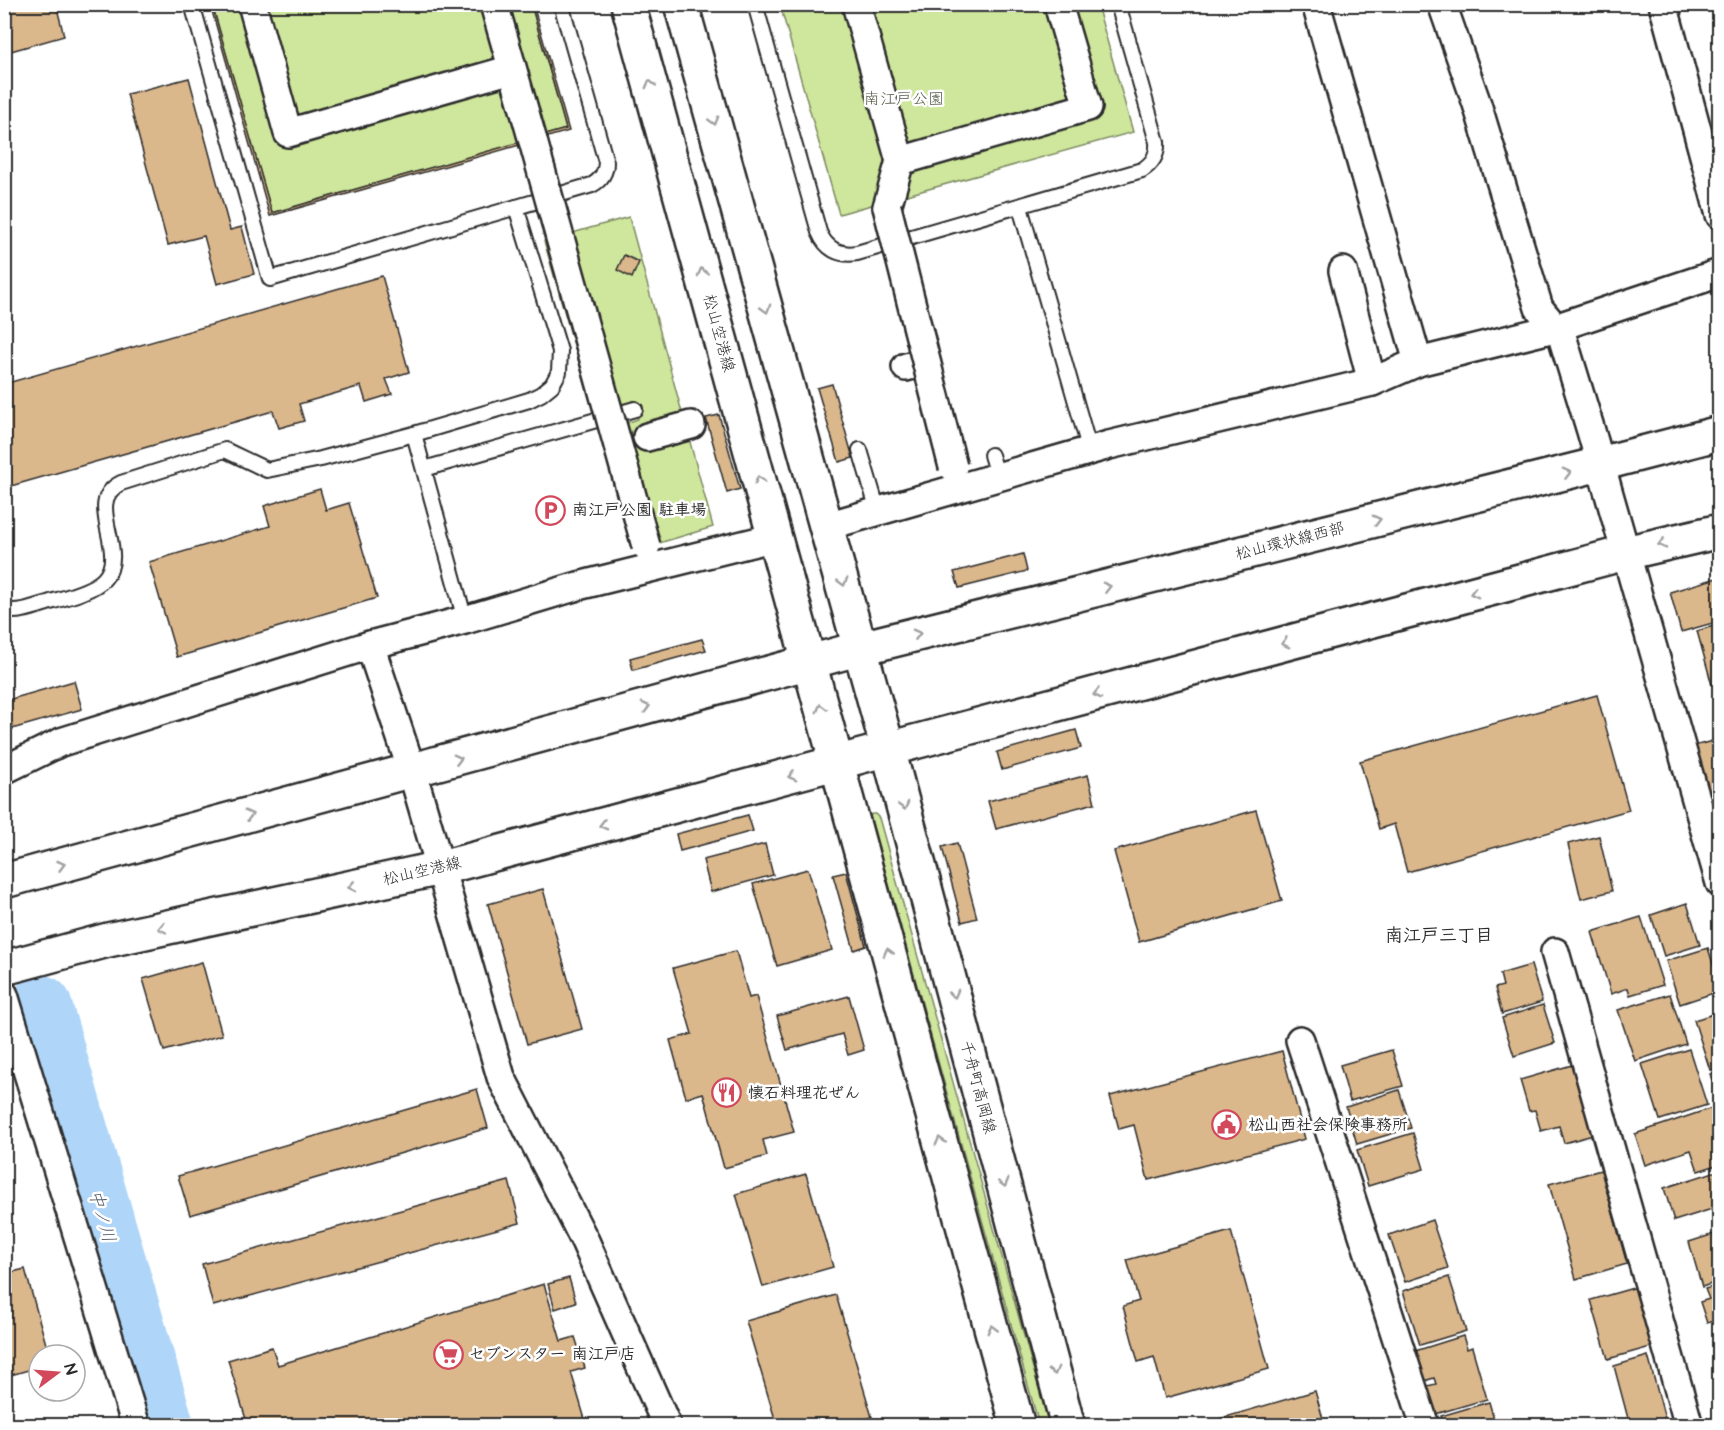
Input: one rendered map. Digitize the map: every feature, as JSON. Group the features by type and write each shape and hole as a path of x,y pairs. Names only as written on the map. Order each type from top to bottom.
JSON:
{"main road":[{"name":"松山空港線","path":"628,4 837,764"},
{"path":"681,4 888,749 1626,553 1719,531"},
{"name":"松山環状線西部","path":"861,648 1600,465 1719,433"},
{"path":"4,881 861,648"},
{"name":"松山空港線","path":"4,968 108,940 441,868 888,749"},
{"name":"千舟町高岡線","path":"888,749 1068,1425"},
{"path":"837,764 1018,1425"}],"street":[{"path":"252,4 288,133 512,69"},
{"path":"494,4 532,141 629,443 649,557"},
{"path":"856,4 900,161 887,207 916,364 956,478"},
{"path":"900,161 1089,108 1058,4"},
{"path":"1316,4 1418,362"},
{"path":"1442,4 1477,104 1539,308 1562,336 1718,872"},
{"path":"1664,4 1719,215"},
{"path":"1343,271 1372,382"},
{"path":"827,526 878,511 956,478 994,466 1090,451 1372,382 1418,362 1555,328 1719,273"},
{"path":"629,443 691,425"},
{"path":"4,770 61,742 370,645 465,620 578,586 649,557 775,537"},
{"path":"370,645 412,771 501,1077 585,1241 667,1425"},
{"path":"1555,952 1689,1425"},
{"path":"4,995 136,1425"},
{"path":"1300,1040 1425,1425"}],"lane":[{"path":"192,4 270,279 592,185 601,179 606,162 561,4"},
{"path":"755,4 819,232 823,241 830,248 843,254 857,253 1020,207 1142,170 1154,160 1157,142 1118,4"},
{"path":"4,610 19,610 58,600 93,587 106,578 112,564 113,554 105,504 107,494 118,484 225,450 267,470 321,459 535,398 547,390 559,372 560,351 516,207"},
{"path":"1020,207 1090,451"},
{"path":"424,469 635,409"},
{"path":"414,434 465,620"},
{"path":"860,450 878,511"}],"green space":[{"path":"212,5 531,5 566,129 272,213"},
{"name":"南江戸公園","path":"780,5 1097,5 1133,132 839,214"},
{"path":"629,217 713,527 659,543 617,426 638,419 635,401 593,411 544,241"},
{"path":"872,814 879,818 1049,1425 1039,1425 870,816"}],"building":[{"path":"4,4 56,4 64,36 4,53"},
{"path":"210,4 212,4 272,213 566,129 531,4 533,4 569,131 270,216"},
{"path":"189,78 230,230 242,227 254,274 217,284 204,236 168,245 127,94"},
{"path":"624,255 639,262 632,278 617,270"},
{"path":"382,276 409,372 386,379 392,394 366,402 361,386 299,404 304,421 279,428 273,411 4,488 4,384"},
{"path":"832,384 853,458 839,462 817,388"},
{"path":"719,415 740,489 727,493 706,418"},
{"path":"320,489 326,510 349,503 377,598 177,657 149,562 270,526 264,506"},
{"path":"1023,554 1027,571 959,588 954,572"},
{"path":"1720,577 1720,621 1681,632 1670,592"},
{"path":"1720,624 1720,683 1712,685 1697,631"},
{"path":"702,639 706,650 633,670 630,658"},
{"path":"74,681 82,709 5,731 4,701"},
{"path":"1597,695 1629,810 1407,872 1394,824 1379,829 1360,761"},
{"path":"1076,730 1081,748 1002,770 997,752"},
{"path":"1716,740 1720,752 1720,799 1709,802 1694,746"},
{"path":"1088,775 1095,803 996,829 988,801"},
{"path":"1256,810 1282,901 1139,942 1114,851"},
{"path":"748,815 753,831 680,851 676,834"},
{"path":"1599,836 1612,891 1581,899 1568,844"},
{"path":"957,843 977,918 962,922 942,847"},
{"path":"765,844 773,875 711,892 703,860"},
{"path":"808,869 832,950 777,966 753,884"},
{"path":"846,872 866,946 854,950 833,875"},
{"path":"543,889 582,1029 527,1044 488,904"},
{"path":"1687,903 1700,945 1664,956 1651,915"},
{"path":"1641,917 1663,985 1630,995 1628,988 1611,994 1592,932"},
{"path":"1708,948 1720,991 1680,1004 1666,961"},
{"path":"736,951 749,998 756,996 794,1132 763,1140 767,1156 724,1168 703,1093 686,1098 670,1040 692,1034 673,968"},
{"path":"202,962 222,1035 164,1051 143,979"},
{"path":"1531,965 1542,1002 1502,1014 1495,988 1503,986 1500,974"},
{"path":"1670,994 1686,1044 1635,1061 1618,1010"},
{"path":"849,996 864,1050 848,1055 842,1034 787,1050 777,1016"},
{"path":"1543,1005 1555,1043 1514,1056 1502,1018"},
{"path":"1720,1012 1720,1067 1710,1070 1694,1020"},
{"path":"1689,1049 1707,1105 1660,1120 1642,1064"},
{"path":"1392,1050 1403,1086 1350,1101 1340,1065"},
{"path":"1282,1051 1305,1139 1148,1180 1134,1125 1119,1129 1110,1096"},
{"path":"1572,1065 1593,1135 1564,1143 1559,1126 1541,1131 1535,1110 1529,1111 1520,1080"},
{"path":"1720,1071 1720,1103 1710,1074"},
{"path":"477,1089 488,1128 190,1215 178,1176"},
{"path":"1399,1090 1411,1128 1357,1144 1346,1107"},
{"path":"1712,1108 1720,1132 1720,1164 1698,1171 1691,1150 1645,1165 1635,1134"},
{"path":"1413,1133 1424,1169 1368,1186 1357,1150"},
{"path":"1601,1170 1627,1264 1576,1279 1549,1184"},
{"path":"1720,1170 1720,1225 1718,1226 1712,1209 1674,1221 1664,1188"},
{"path":"806,1174 833,1267 763,1287 736,1194"},
{"path":"509,1181 520,1223 213,1306 202,1264"},
{"path":"1432,1220 1448,1268 1405,1282 1389,1235"},
{"path":"1231,1231 1269,1369 1165,1398 1154,1357 1138,1362 1123,1306 1139,1301 1127,1260"},
{"path":"1720,1232 1720,1281 1702,1287 1689,1242"},
{"path":"25,1269 46,1343 27,1343 27,1370 4,1377 4,1274"},
{"path":"1449,1277 1466,1331 1420,1345 1403,1291"},
{"path":"569,1278 576,1302 555,1309 548,1284"},
{"name":"セブンスター 南江戸店","path":"544,1284 561,1341 575,1337 585,1368 571,1372 587,1426 248,1426 228,1360 272,1347 278,1365"},
{"path":"1720,1285 1720,1319 1707,1323 1700,1302 1709,1299 1705,1289"},
{"path":"1637,1287 1654,1346 1608,1359 1591,1300"},
{"path":"836,1295 872,1417 841,1426 777,1426 746,1321"},
{"path":"1463,1336 1467,1349 1472,1347 1487,1399 1432,1415 1423,1387 1436,1384 1434,1378 1421,1382 1412,1352"},
{"path":"1648,1356 1667,1426 1630,1426 1614,1366"},
{"path":"1315,1391 1325,1426 1221,1426 1219,1419"},
{"path":"1489,1402 1496,1426 1444,1426 1441,1416"}],"waterway":[{"name":"中ノ川","path":"41,1006 163,1426"}],"place":[{"name":"南江戸公園 駐車場","path":"551,510"},
{"name":"懐石料理花ぜん","path":"727,1093"},
{"name":"松山西社会保険事務所","path":"1227,1125"},
{"name":"セブンスター 南江戸店","path":"448,1354"}],"district":[{"name":"南江戸三丁目","path":"1439,935"}]}
